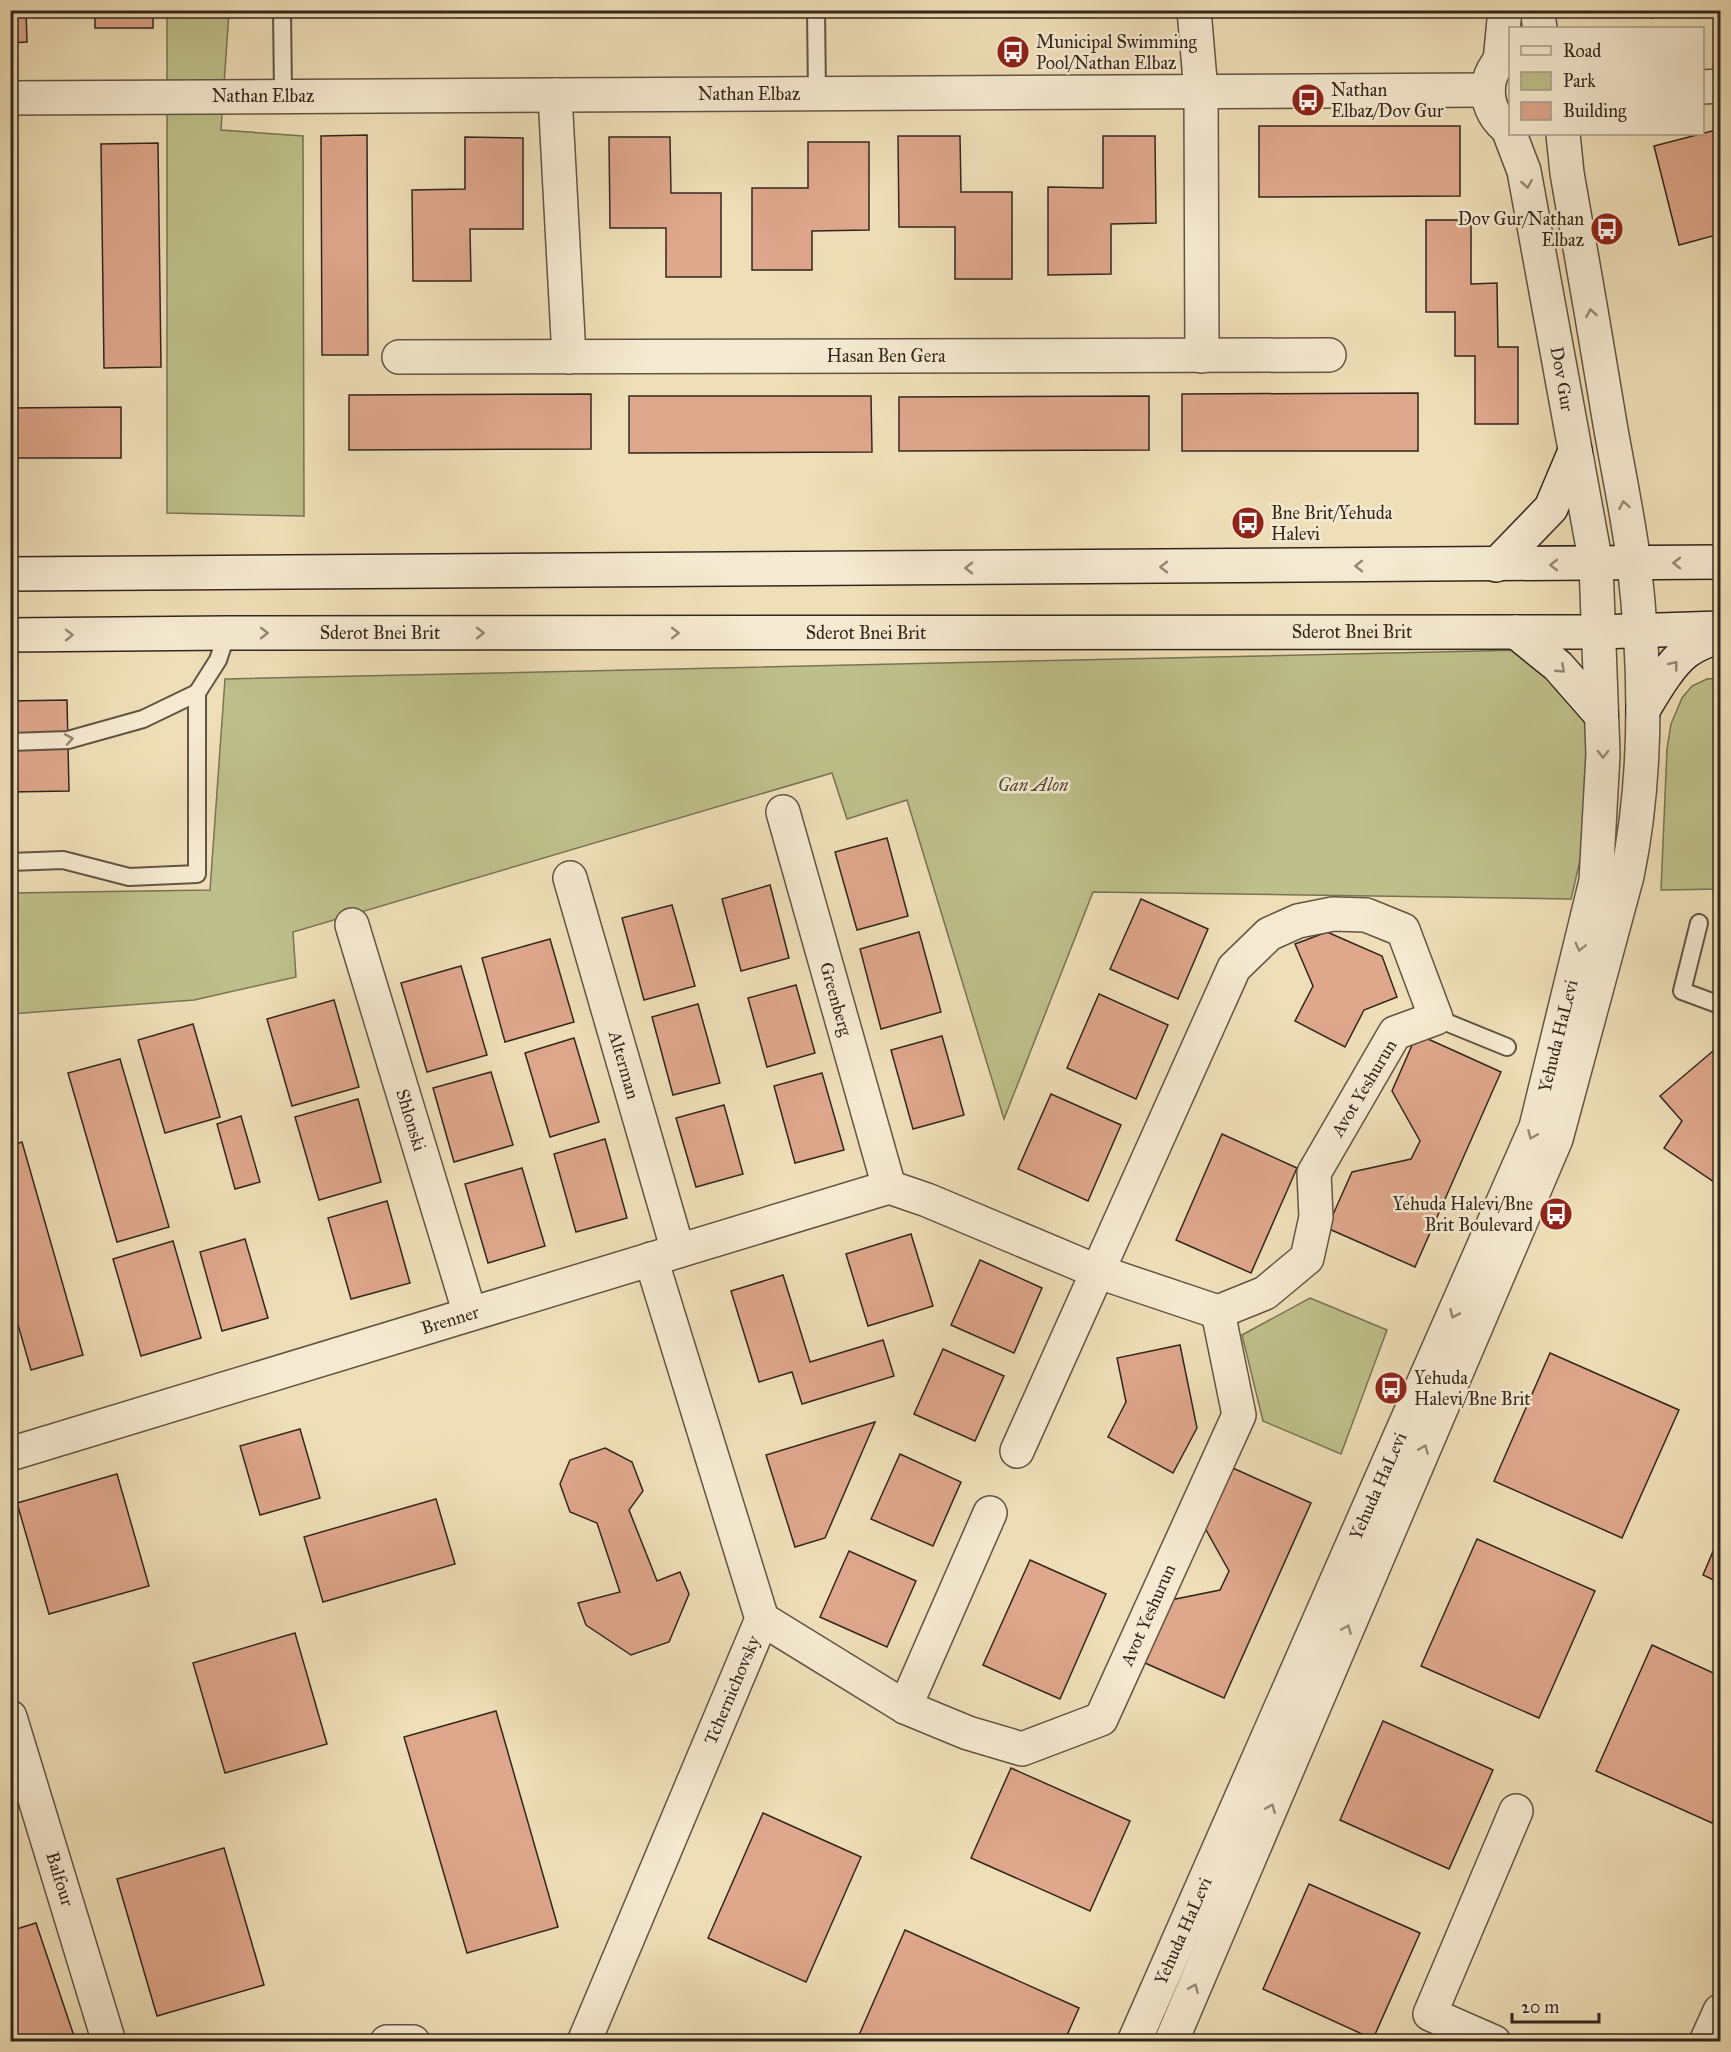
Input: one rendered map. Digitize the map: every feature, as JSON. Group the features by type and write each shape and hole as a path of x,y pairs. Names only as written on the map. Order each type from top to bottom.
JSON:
{"street":[{"path":"1194,10 1201,92 1202,356"},
{"path":"1499,68 1505,10"},
{"path":"1537,10 1540,27"},
{"name":"Nathan Elbaz","path":"10,98 1201,92 1499,68"},
{"name":"Dov Gur","path":"1499,68 1493,112 1499,121 1509,129"},
{"path":"1704,87 1720,86"},
{"path":"555,95 569,357"},
{"name":"Dov Gur","path":"1513,135 1524,171 1596,564 1598,632"},
{"path":"1563,135 1634,563 1640,631"},
{"name":"Hasan Ben Gera","path":"399,357 1329,355"},
{"path":"1496,565 1551,508 1575,451"},
{"path":"10,574 1720,562"},
{"name":"Sderot Bnei Brit","path":"10,635 1598,632 1720,628"},
{"name":"Yehuda HaLevi","path":"1172,2042 1556,1139 1627,876 1635,838 1641,772 1640,631"},
{"path":"1516,632 1558,666 1602,715"},
{"name":"Yehuda HaLevi","path":"1134,2042 1536,1127 1596,881 1603,754 1598,632"},
{"path":"1642,710 1684,653 1720,636"},
{"name":"Greenberg","path":"783,812 889,1187"},
{"name":"Alterman","path":"570,878 665,1255"},
{"path":"1017,1450 1234,968 1269,934 1298,921 1333,914 1366,915 1403,930 1436,1018"},
{"name":"Shlonski","path":"352,925 470,1314"},
{"name":"Avot Yeshurun","path":"762,1619 904,1707 968,1733 1022,1749 1101,1719 1239,1415 1218,1312 1265,1293 1307,1258 1317,1217 1314,1173 1395,1033 1436,1018"},
{"path":"889,1187 927,1200 1096,1271 1218,1312"},
{"name":"Brenner","path":"10,1454 889,1187"},
{"name":"Tchernichovsky","path":"584,2042 762,1619 665,1255"},
{"path":"904,1707 990,1513"},
{"name":"Balfour","path":"10,1717 109,2042"},
{"path":"1494,2042 1430,2014 1516,1811"},
{"path":"1706,2042 1720,2011"},
{"path":"387,2042 413,2042"}],"lane":[{"path":"282,10 283,96"},
{"path":"816,10 817,94"},
{"path":"10,742 68,740 143,719 197,693 218,660 227,633"},
{"path":"10,862 63,860 129,877 198,874 197,693"},
{"path":"1699,923 1682,991 1720,1005"},
{"path":"1436,1018 1507,1047"}],"green space":[{"path":"167,11 229,11 221,130 303,136 304,516 167,513"},
{"name":"Gan Alon","path":"1524,650 1571,697 1593,739 1586,835 1571,899 1093,892 1004,1119 907,800 847,819 832,773 293,932 296,977 194,1000 11,1014 11,893 210,890 225,679"},
{"path":"1720,678 1720,889 1661,890 1667,749 1671,724 1682,698 1692,686 1707,679"},
{"path":"1310,1298 1387,1330 1341,1454 1263,1421 1242,1335"}],"building":[{"path":"10,10 26,10 27,42 10,43"},
{"path":"95,10 153,10 153,28 95,28"},
{"path":"1650,10 1694,10 1651,18"},
{"path":"1259,126 1460,126 1460,196 1259,197"},
{"path":"1720,129 1720,234 1679,245 1654,146 1704,135"},
{"path":"367,135 368,355 322,355 321,136"},
{"path":"898,136 960,136 961,192 1012,192 1012,279 955,279 955,227 899,227"},
{"path":"1103,136 1155,136 1156,223 1111,224 1111,274 1048,275 1048,187 1103,188"},
{"path":"465,137 523,138 523,229 470,229 471,281 413,281 412,190 465,189"},
{"path":"609,137 670,137 671,193 721,193 721,277 666,277 666,228 610,228"},
{"path":"808,142 869,142 869,230 812,231 812,270 752,270 752,188 808,188"},
{"path":"158,143 161,367 104,368 101,144"},
{"path":"1426,220 1471,220 1471,284 1497,283 1498,347 1518,347 1518,424 1475,424 1475,356 1455,356 1455,312 1426,312"},
{"path":"1418,393 1418,451 1182,451 1182,394"},
{"path":"591,394 591,449 349,450 349,395"},
{"path":"629,396 871,396 872,452 629,453"},
{"path":"1149,396 1149,450 899,451 899,397"},
{"path":"121,407 121,458 10,458 10,408"},
{"path":"67,700 69,791 10,792 10,701"},
{"path":"887,838 908,916 857,930 835,852"},
{"path":"770,885 789,958 741,971 722,899"},
{"path":"1141,899 1208,929 1178,999 1110,969"},
{"path":"672,905 695,986 644,1000 622,918"},
{"path":"919,932 941,1012 881,1029 860,949"},
{"path":"1327,932 1382,956 1397,997 1364,1010 1345,1047 1295,1021 1313,986 1295,944"},
{"path":"550,939 574,1022 505,1042 482,958"},
{"path":"461,966 487,1055 427,1072 401,983"},
{"path":"796,985 815,1053 767,1067 748,998"},
{"path":"1099,994 1168,1025 1136,1099 1067,1068"},
{"path":"334,1000 359,1087 292,1106 267,1019"},
{"path":"698,1004 720,1083 673,1095 652,1017"},
{"path":"193,1024 220,1117 165,1133 138,1040"},
{"path":"1417,1034 1501,1072 1415,1267 1327,1228 1352,1172 1411,1159 1420,1141 1392,1091"},
{"path":"942,1036 964,1115 913,1129 891,1050"},
{"path":"574,1038 599,1122 550,1137 525,1053"},
{"path":"1720,1045 1720,1186 1664,1148 1682,1121 1660,1096"},
{"path":"120,1059 169,1227 117,1242 68,1073"},
{"path":"491,1072 513,1145 454,1162 433,1088"},
{"path":"822,1073 844,1150 795,1163 774,1086"},
{"path":"1051,1094 1121,1125 1088,1201 1018,1169"},
{"path":"358,1099 381,1182 319,1200 295,1117"},
{"path":"724,1105 743,1174 696,1187 676,1118"},
{"path":"241,1116 260,1182 235,1189 217,1124"},
{"path":"1222,1134 1297,1168 1251,1273 1176,1240"},
{"path":"605,1139 627,1218 576,1232 554,1154"},
{"path":"22,1142 83,1355 31,1370 10,1297 10,1146"},
{"path":"522,1168 545,1246 488,1263 465,1184"},
{"path":"387,1201 410,1283 351,1299 328,1218"},
{"path":"911,1234 933,1306 868,1326 846,1254"},
{"path":"245,1239 268,1318 222,1331 200,1252"},
{"path":"173,1241 201,1338 141,1356 113,1259"},
{"path":"980,1260 1042,1288 1014,1353 951,1325"},
{"path":"783,1275 810,1362 883,1340 894,1376 802,1404 792,1372 759,1382 731,1291"},
{"path":"1180,1345 1197,1428 1173,1473 1108,1437 1126,1402 1117,1358"},
{"path":"943,1349 1004,1376 975,1441 914,1414"},
{"path":"1550,1353 1679,1410 1622,1538 1494,1481"},
{"path":"875,1422 825,1538 795,1547 766,1455"},
{"path":"300,1429 320,1498 260,1515 240,1446"},
{"path":"605,1448 632,1462 643,1491 629,1510 657,1581 680,1572 689,1594 669,1642 631,1655 586,1625 578,1603 620,1592 597,1523 570,1512 560,1484 570,1460"},
{"path":"900,1454 961,1482 933,1546 871,1519"},
{"path":"1226,1465 1311,1503 1224,1698 1136,1659 1161,1602 1220,1590 1229,1571 1201,1521"},
{"path":"117,1474 149,1586 49,1614 17,1503"},
{"path":"436,1499 455,1564 323,1602 304,1537"},
{"path":"1720,1535 1720,1583 1703,1575"},
{"path":"1477,1539 1595,1591 1539,1718 1421,1666"},
{"path":"849,1551 916,1581 887,1647 820,1617"},
{"path":"1030,1560 1106,1594 1060,1699 983,1665"},
{"path":"295,1633 327,1744 225,1773 193,1663"},
{"path":"1652,1645 1720,1676 1720,1805 1712,1823 1596,1771"},
{"path":"496,1711 558,1927 467,1953 404,1737"},
{"path":"1383,1721 1493,1770 1449,1869 1340,1820"},
{"path":"1011,1768 1130,1821 1090,1911 971,1858"},
{"path":"763,1813 861,1857 806,1982 708,1938"},
{"path":"224,1848 264,1985 157,2016 117,1879"},
{"path":"1309,1884 1420,1933 1373,2039 1263,1989"},
{"path":"36,1923 76,2042 10,2042 10,1931"},
{"path":"905,1930 1079,2008 1064,2042 856,2042"}],"place":[{"name":"Municipal Swimming Pool/Nathan Elbaz","path":"1013,52"},
{"name":"Nathan Elbaz/Dov Gur","path":"1308,100"},
{"name":"Dov Gur/Nathan Elbaz","path":"1607,229"},
{"name":"Bne Brit/Yehuda Halevi","path":"1248,523"},
{"name":"Yehuda Halevi/Bne Brit Boulevard","path":"1556,1214"},
{"name":"Yehuda Halevi/Bne Brit","path":"1391,1388"}]}
